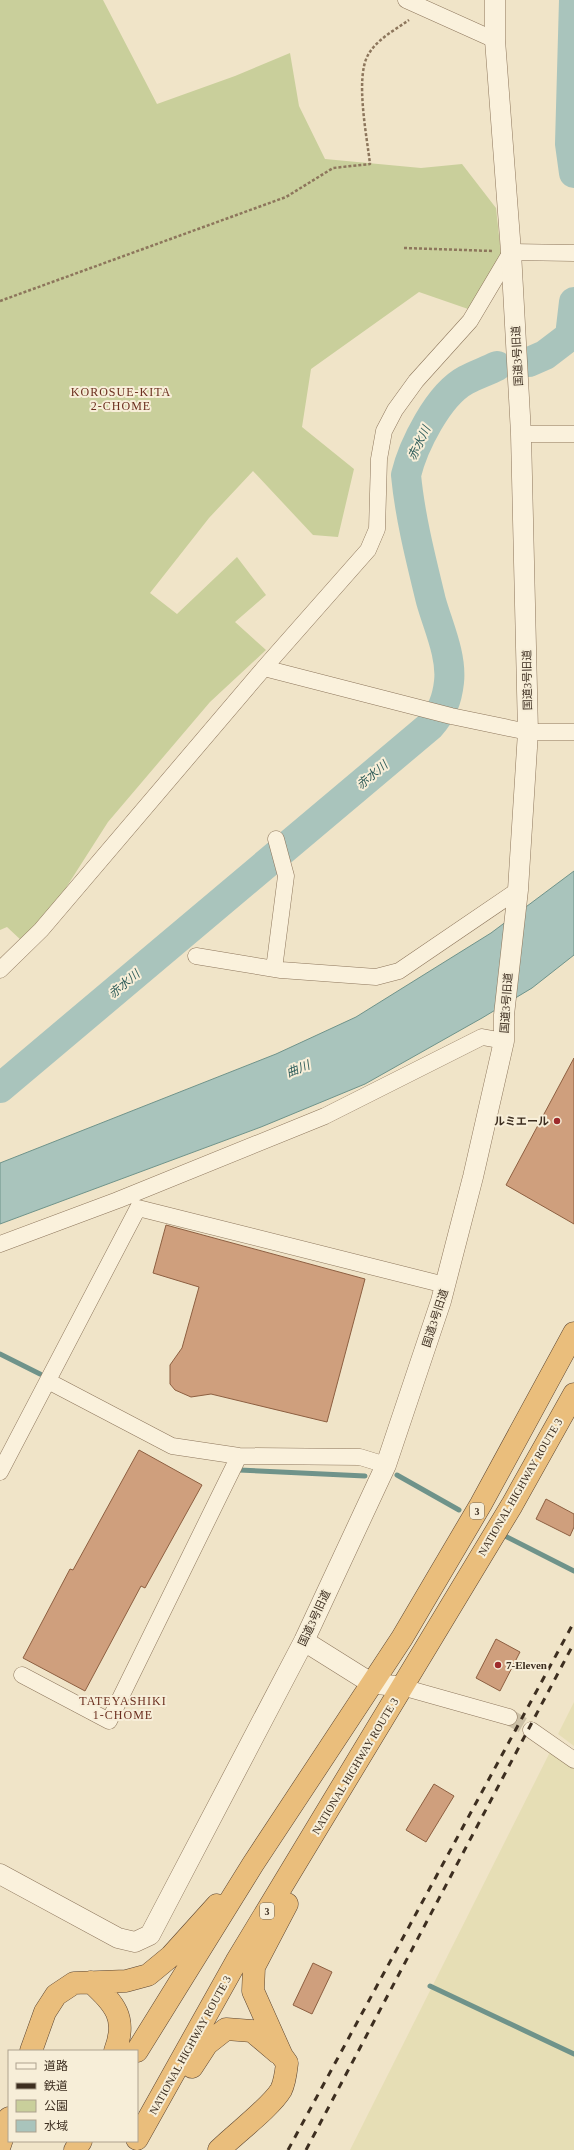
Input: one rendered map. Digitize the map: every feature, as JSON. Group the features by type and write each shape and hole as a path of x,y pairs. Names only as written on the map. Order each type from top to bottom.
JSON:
{"highway":[{"name":"3","path":"138,2050 254,1864 371,1683 402,1638 481,1504 574,1333"},
{"name":"NATIONAL HIGHWAY ROUTE 3","path":"138,2136 236,1962 512,1505 574,1394"},
{"path":"219,2150 281,2090 287,2063 282,2056 252,1991 254,1968 288,1902 334,1802"},
{"path":"31,2050 45,2012 56,1995 74,1983 126,1981 148,1975 171,1956 254,1864"},
{"path":"91,1982 113,2004 120,2020 115,2050"},
{"path":"135,2150 178,2090 207,2044 226,2029 252,2031 282,2056"},
{"path":"0,2145 8,2121"}],"street":[{"path":"406,0 495,40"},
{"name":"国道3号旧道","path":"0,1874 118,1938 135,1942 150,1935 304,1642 386,1465 445,1285 473,1177 504,1041 504,1014 518,890 528,732 521,434 512,252 495,40 495,0"},
{"path":"0,970 41,930 264,668 368,550 375,538 378,523 379,459 384,431 395,410 416,381 470,321 512,252 574,253"},
{"path":"521,434 574,434"},
{"path":"264,668 451,716 528,732 574,732"},
{"path":"274,969 286,876 276,839"},
{"path":"196,956 274,969 376,977 399,971 518,890"},
{"path":"0,1244 118,1200 325,1116 482,1037 504,1041"},
{"path":"0,1472 138,1208 445,1285"},
{"path":"48,1381 172,1446 239,1456 360,1457 386,1465"},
{"path":"22,1675 109,1721 239,1456"},
{"path":"304,1642 371,1683 402,1687 488,1709 509,1717"},
{"path":"531,1730 574,1760"}],"path":[{"path":"0,301 286,197 333,168 370,164 362,84 368,56 380,40 425,9"},
{"path":"404,248 512,252"}],"shaded area":[{"path":"574,1702 574,1746 558,1734"},
{"path":"550,1752 574,1768 574,2150 350,2150"}],"green space":[{"path":"0,0 103,0 157,104 235,76 290,53 299,106 325,159 421,168 462,164 496,208 501,254 471,310 419,292 311,369 302,427 354,469 338,537 313,535 253,471 209,518 150,593 177,614 237,557 266,595 235,622 266,650 210,702 108,822 62,894 22,941 7,927 0,930"}],"water":[{"name":"曲川","path":"574,871 574,955 532,988 365,1084 261,1127 0,1224 0,1163 276,1054 356,1017 491,933"}],"building":[{"name":"ルミエール","path":"574,1058 574,1224 506,1185"},
{"path":"166,1225 365,1279 327,1422 211,1394 191,1397 175,1390 170,1384 170,1365 182,1348 199,1287 153,1273"},
{"path":"139,1450 202,1485 145,1588 141,1586 85,1691 23,1658 70,1569 73,1570"},
{"path":"546,1499 574,1514 574,1527 570,1536 536,1519"},
{"name":"7-Eleven","path":"496,1639 520,1652 500,1691 476,1678"},
{"path":"434,1784 454,1796 426,1842 406,1830"},
{"path":"313,1963 332,1972 312,2014 293,2005"}],"waterway":[{"name":"赤水川","path":"574,0 570,144 574,173"},
{"name":"赤水川","path":"529,362 545,355 570,336 574,302"},
{"name":"赤水川","path":"0,1088 430,726 438,716 443,706 448,688 448,662 444,641 431,601 413,523 406,475 414,450 428,422 446,397 466,380 497,366"},
{"path":"0,1354 40,1374"},
{"path":"239,1470 365,1476"},
{"path":"397,1475 459,1510"},
{"path":"503,1535 574,1571"},
{"path":"430,1986 574,2054"}],"tunnel":[{"path":"509,1717 531,1730"}],"railway":[{"path":"288,2150 574,1622"},
{"path":"306,2150 574,1643"}],"place":[{"name":"ルミエール","path":"557,1121"},
{"name":"7-Eleven","path":"498,1665"}],"district":[{"name":"KOROSUE-KITA 2-CHOME","path":"121,399"},
{"name":"TATEYASHIKI 1-CHOME","path":"123,1708"}]}
